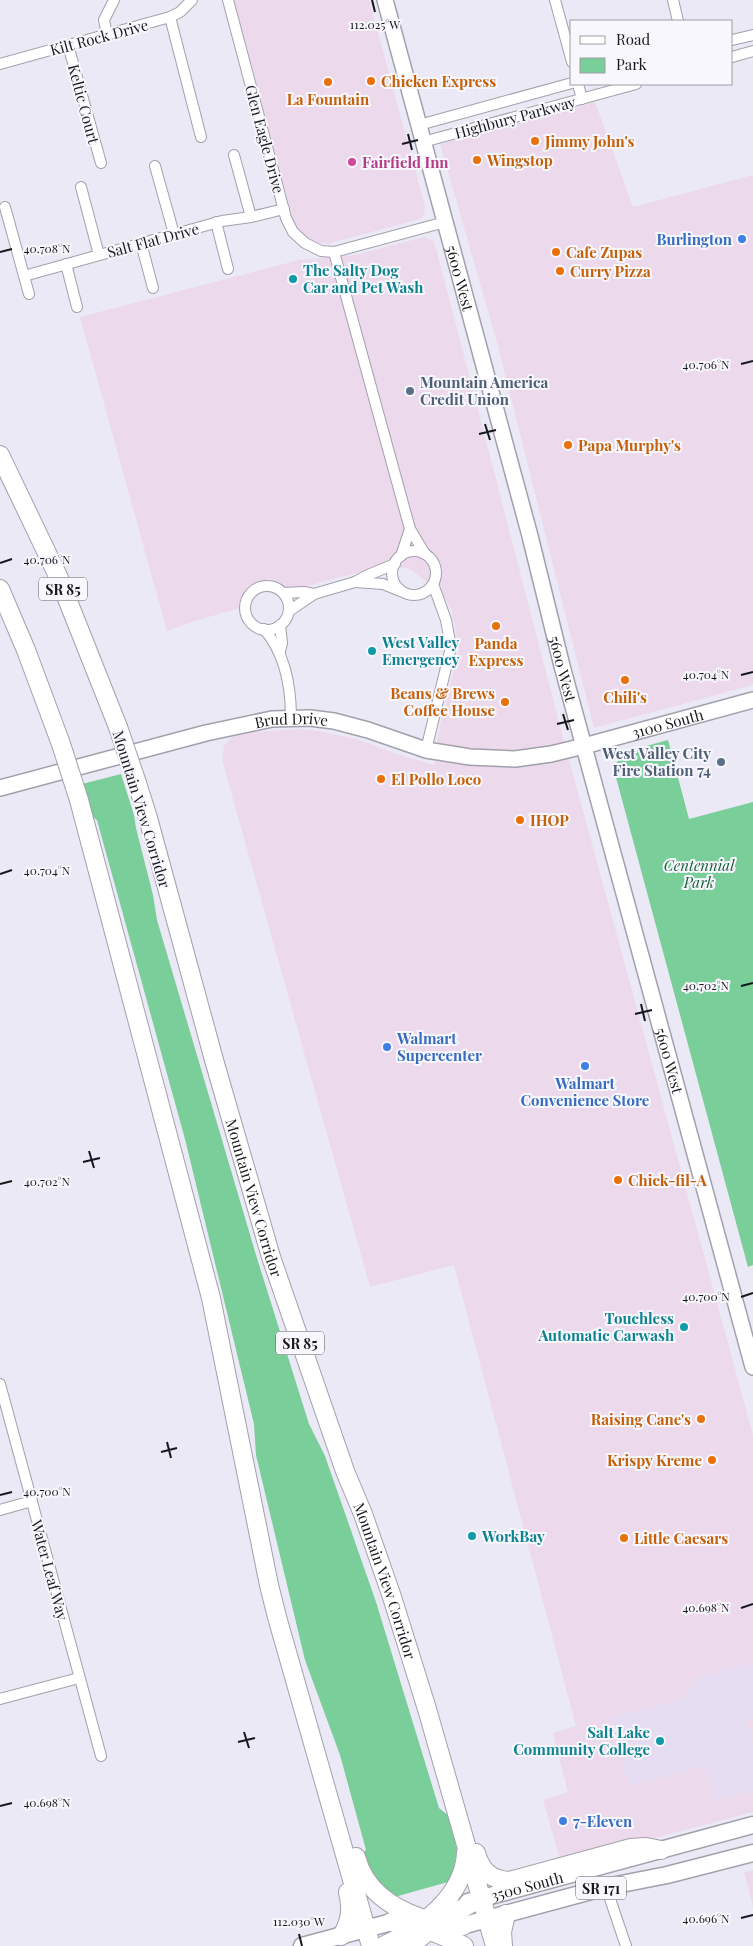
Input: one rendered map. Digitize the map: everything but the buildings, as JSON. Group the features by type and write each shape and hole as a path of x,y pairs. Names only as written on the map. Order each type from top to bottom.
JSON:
{"highway":[{"name":"Mountain View Corridor","path":"0,456 58,576 118,727 137,783 271,1257 344,1471 363,1514 390,1588 495,1946"},
{"path":"0,590 44,697 78,800 211,1298 269,1585 290,1667 305,1712 371,1946"},
{"path":"0,607 44,697"},
{"path":"290,1667 299,1720 350,1898 350,1918 341,1936"},
{"path":"427,1709 445,1742 479,1863 490,1876 509,1881 631,1848 646,1847 661,1850"},
{"path":"305,1712 322,1740 358,1866 362,1874 382,1898 425,1927 464,1946"},
{"path":"425,1927 459,1881 465,1864 467,1847"},
{"path":"383,1946 481,1898"},
{"path":"503,1946 502,1932 506,1914"},
{"path":"391,1922 425,1927 463,1926"}],"main road":[{"name":"5600 West","path":"385,0 530,536 584,746 752,1357"},
{"name":"3100 South","path":"584,746 753,700"},
{"name":"Brud Drive","path":"0,788 238,725 291,718 322,719 346,723 426,750 470,757 509,759 540,756 584,746"},
{"name":"3500 South","path":"481,1898 753,1825"},
{"name":"3500 South","path":"463,1926 606,1887 667,1875 753,1853"},
{"path":"302,1946 391,1922"},
{"path":"388,1946 425,1927"}],"street":[{"path":"107,35 104,20 114,0"},
{"name":"Kilt Rock Drive","path":"0,64 170,17 180,12 192,0"},
{"name":"Glen Eagle Drive","path":"228,0 288,223 296,236 313,248 334,252 445,222"},
{"path":"555,0 570,55"},
{"path":"673,0 678,20"},
{"path":"170,17 201,137"},
{"path":"733,40 753,35"},
{"name":"Keltic Court","path":"68,45 101,163"},
{"path":"733,57 753,51"},
{"name":"Highbury Parkway","path":"419,125 570,84"},
{"path":"578,85 582,99"},
{"name":"Highbury Parkway","path":"423,142 632,85"},
{"path":"234,155 251,217"},
{"path":"156,166 174,234"},
{"path":"80,187 99,255"},
{"path":"5,207 29,294"},
{"name":"Salt Flat Drive","path":"24,276 216,222 251,217 284,209"},
{"path":"216,222 228,269"},
{"path":"141,243 153,288"},
{"path":"334,252 410,529 425,554 431,560 436,576 433,584 423,593 415,595 383,584 355,582"},
{"path":"66,264 77,307"},
{"path":"403,592 393,579 410,529"},
{"path":"289,611 314,594 355,582 413,552 425,554"},
{"path":"426,750 451,651 450,634 433,584"},
{"path":"264,630 273,629 280,625 286,619 289,611 288,602 283,593 274,587 262,587 256,590 248,599 246,612 249,620 264,630 280,652 290,694 291,718"},
{"path":"283,593 304,592 314,594"},
{"path":"423,593 441,605"},
{"path":"280,625 282,643 280,652"},
{"name":"Water Leaf Way","path":"0,1384 101,1756"},
{"path":"0,1510 32,1501"},
{"path":"0,1699 80,1678"},
{"path":"606,1887 626,1946"}],"shaded area":[{"path":"234,0 369,0 425,206 424,215 420,219 327,244 311,241 294,224"},
{"path":"595,102 633,207 753,175 753,685 594,728 498,346 440,144 455,138"},
{"path":"424,237 433,241 436,248 561,730 753,1435 753,1812 561,1863 543,1800 568,1792 553,1733 576,1726 454,1265 370,1287 222,760 224,746 232,737 253,732 299,729 356,739 434,765 439,729 459,650 451,608 442,594 409,568 378,567 300,588 286,587 269,579 248,586 243,595 240,608 167,631 80,317 299,260 355,255"},
{"path":"753,1663 753,1717 746,1719 753,1744 753,1791 715,1801 705,1766 629,1786 610,1718 684,1698 696,1678"},
{"path":"753,1870 753,1907 744,1872"}],"green space":[{"name":"Centennial Park","path":"668,740 689,819 753,802 753,1265 748,1267 614,770 621,753"},
{"path":"121,774 134,815 157,920 256,1255 309,1424 325,1456 376,1602 439,1808 450,1817 457,1851 453,1873 448,1882 398,1896 391,1897 378,1885 361,1855 366,1850 340,1755 305,1660 256,1455 254,1424 185,1139 97,820 90,815 82,784"}],"place":[{"name":"Chicken Express","path":"371,81"},
{"name":"La Fountain","path":"328,82"},
{"name":"Jimmy John's","path":"535,141"},
{"name":"Wingstop","path":"477,160"},
{"name":"Fairfield Inn","path":"352,162"},
{"name":"Burlington","path":"742,239"},
{"name":"Cafe Zupas","path":"556,252"},
{"name":"Curry Pizza","path":"560,271"},
{"name":"The Salty Dog Car and Pet Wash","path":"293,279"},
{"name":"Mountain America Credit Union","path":"410,391"},
{"name":"Papa Murphy's","path":"568,445"},
{"name":"Panda Express","path":"496,626"},
{"name":"West Valley Emergency","path":"372,651"},
{"name":"Chili's","path":"625,680"},
{"name":"Beans & Brews Coffee House","path":"505,702"},
{"name":"West Valley City Fire Station 74","path":"721,762"},
{"name":"El Pollo Loco","path":"381,779"},
{"name":"IHOP","path":"520,820"},
{"name":"Walmart Supercenter","path":"387,1047"},
{"name":"Walmart Convenience Store","path":"585,1066"},
{"name":"Chick-fil-A","path":"618,1180"},
{"name":"Touchless Automatic Carwash","path":"684,1327"},
{"name":"Raising Cane's","path":"701,1419"},
{"name":"Krispy Kreme","path":"712,1460"},
{"name":"WorkBay","path":"472,1536"},
{"name":"Little Caesars","path":"624,1538"},
{"name":"Salt Lake Community College","path":"660,1741"},
{"name":"7-Eleven","path":"563,1821"}]}
